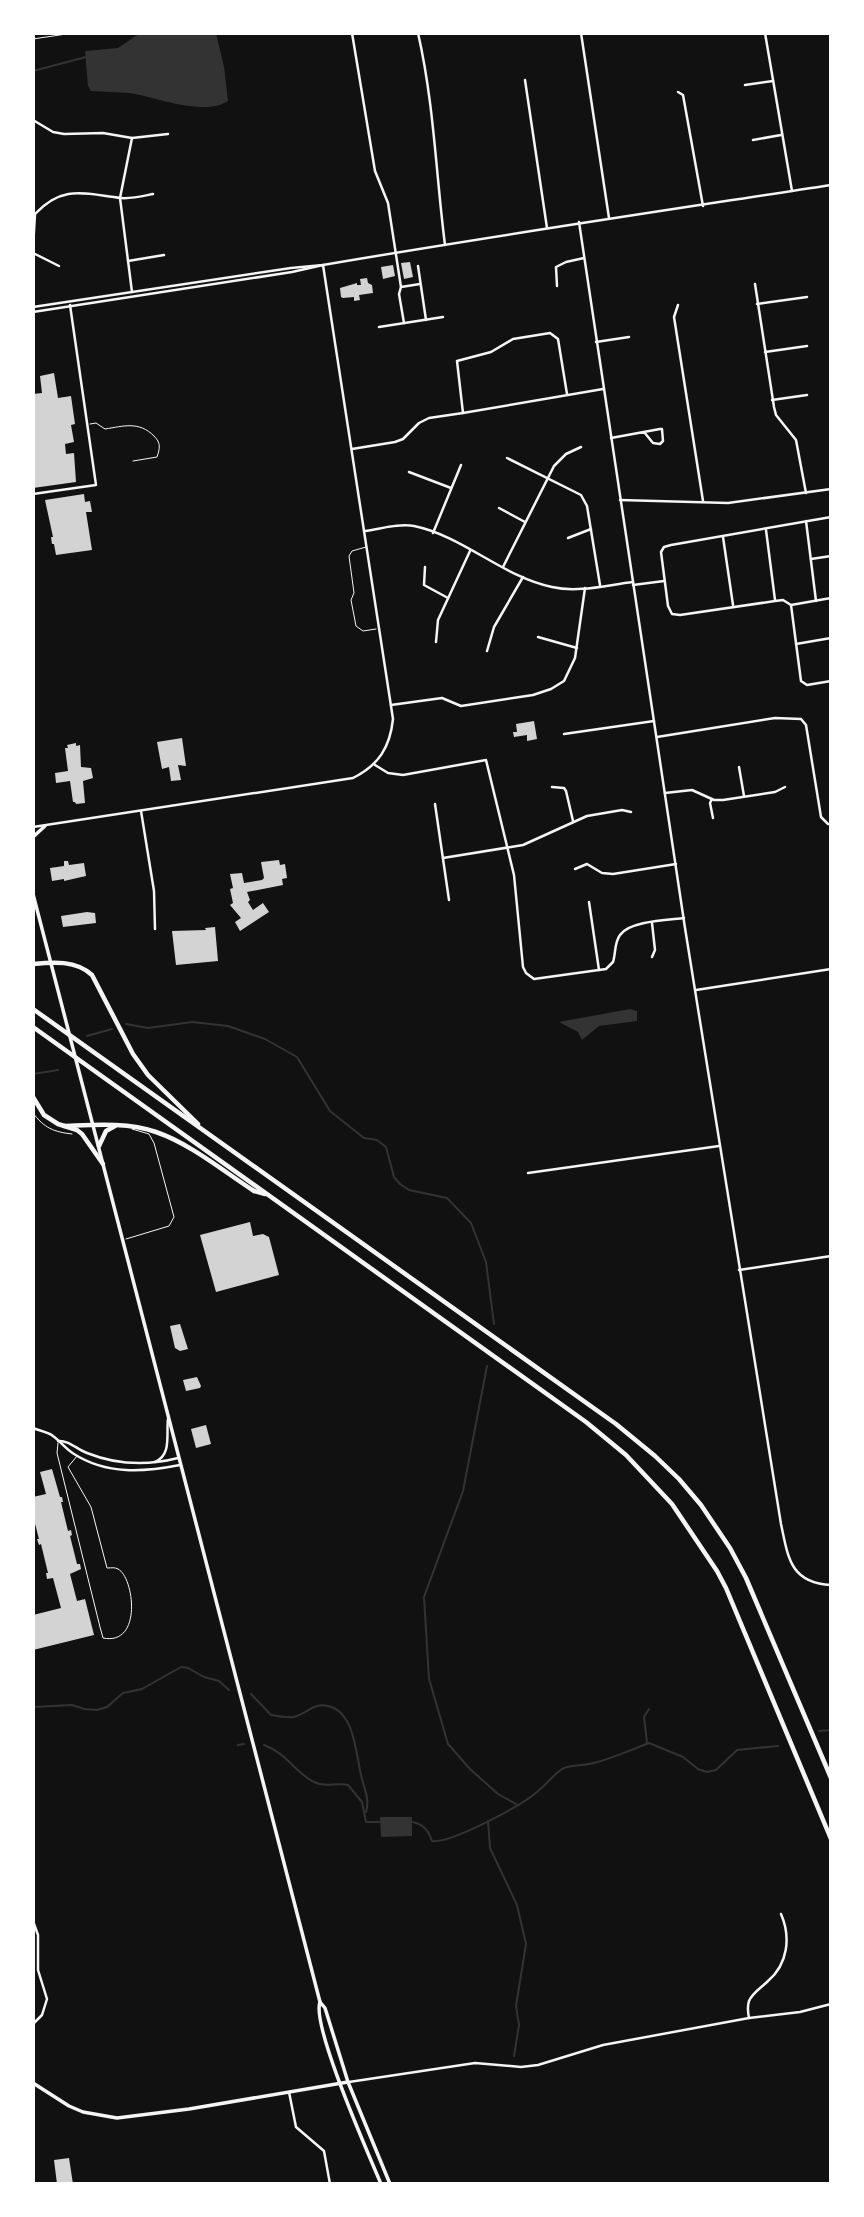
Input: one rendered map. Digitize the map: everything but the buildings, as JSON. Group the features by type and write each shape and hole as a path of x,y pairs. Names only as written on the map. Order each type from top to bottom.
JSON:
{"highway":[{"path":"33,964 51,962 81,967 92,975 132,1054 148,1075 209,1134"},
{"path":"33,1009 616,1424 679,1479 711,1519 738,1563 831,1778"},
{"path":"33,1027 586,1422 626,1455 672,1504 726,1588 831,1839"},
{"path":"33,1097 44,1115 82,1134 103,1164"},
{"path":"64,1126 118,1126 154,1131 173,1139 254,1191 268,1194"},
{"path":"99,1146 106,1131 118,1126"}],"main road":[{"path":"33,837 45,826"},
{"path":"33,855 33,864"},
{"path":"33,894 320,2002 325,2008 348,2082 390,2184"},
{"path":"320,2002 317,2009 340,2084 381,2184"},
{"path":"33,2083 83,2112 117,2118 152,2115 348,2082"}],"street":[{"path":"352,33 375,171 388,203 404,323"},
{"path":"418,33 437,157 445,245"},
{"path":"581,33 609,218"},
{"path":"765,33 792,191"},
{"path":"524,80 547,228"},
{"path":"745,85 773,80"},
{"path":"678,92 683,95 703,206"},
{"path":"33,120 53,132 64,134 103,133 132,138 168,134"},
{"path":"752,140 781,135"},
{"path":"132,138 120,198 132,292"},
{"path":"33,312 292,272 579,222 703,206 831,185"},
{"path":"59,266 33,251 35,214 47,202 69,193 120,198 153,194"},
{"path":"579,222 719,1146 787,1553 800,1576 817,1584 831,1585"},
{"path":"128,261 164,255"},
{"path":"557,286 556,267 584,258"},
{"path":"33,307 314,264 323,265"},
{"path":"33,828 342,781 354,778 374,765 387,749 393,719 323,265"},
{"path":"418,266 426,320"},
{"path":"401,287 420,284"},
{"path":"755,284 772,400 776,415 792,434 799,448 806,493"},
{"path":"757,304 807,297"},
{"path":"33,494 96,485 69,302"},
{"path":"678,305 674,317 703,502"},
{"path":"379,327 443,317"},
{"path":"463,412 457,361 491,352 513,339 550,333 557,337 567,394"},
{"path":"596,342 629,337"},
{"path":"765,352 807,346"},
{"path":"352,449 404,439 419,423 429,418 603,389"},
{"path":"772,400 807,395"},
{"path":"611,438 644,432 662,429 663,440 658,444 653,443 644,432"},
{"path":"503,567 554,466 566,454 581,447"},
{"path":"507,458 581,495 587,506 600,586"},
{"path":"433,533 461,466"},
{"path":"409,472 451,488"},
{"path":"620,500 746,501 831,489"},
{"path":"499,508 526,522"},
{"path":"831,517 664,547 661,552 668,606 672,614 783,600 791,605 831,598"},
{"path":"806,521 816,601"},
{"path":"365,531 412,526 550,587 585,588 664,581"},
{"path":"568,538 591,529"},
{"path":"766,530 775,601"},
{"path":"723,537 733,605"},
{"path":"436,642 438,620 470,551"},
{"path":"811,559 831,556"},
{"path":"425,567 424,585 448,598"},
{"path":"487,651 494,627 523,577"},
{"path":"391,705 442,698 461,706 542,692 564,681 571,670 577,648 585,588"},
{"path":"791,605 802,684 831,681"},
{"path":"538,637 577,648"},
{"path":"795,644 831,638"},
{"path":"657,737 775,718 801,719 806,725 821,817 828,824"},
{"path":"564,734 654,721"},
{"path":"374,765 388,773 403,775 486,760 514,875 523,967 530,977 540,979 606,969 613,962 616,943 624,930 636,925 684,918"},
{"path":"739,767 744,796"},
{"path":"552,787 564,788 573,821"},
{"path":"665,793 692,790 712,799 723,800 775,792 785,787"},
{"path":"712,799 710,803 713,818"},
{"path":"435,804 449,900"},
{"path":"443,858 509,849 531,842 573,821 622,810 631,812"},
{"path":"141,811 154,891 155,929"},
{"path":"575,869 587,864 602,873 613,874 676,864"},
{"path":"589,902 599,970"},
{"path":"652,923 655,950 652,957"},
{"path":"695,990 831,969"},
{"path":"528,1173 719,1146"},
{"path":"739,1270 831,1256"},
{"path":"151,1464 163,1459 167,1452 168,1419"},
{"path":"33,1428 51,1434 76,1456 114,1469 132,1472 180,1465"},
{"path":"58,1440 66,1440 86,1452 111,1461 151,1464 179,1458"},
{"path":"749,2018 748,2007 752,1996 772,1979 784,1958 787,1934 781,1914"},
{"path":"33,1921 37,1934 38,1970 47,1999 42,2015 33,2024"},
{"path":"348,2082 475,2063 526,2067 544,2064 590,2048 831,2004"},
{"path":"289,2092 296,2127 324,2151 330,2184"}],"lane":[{"path":"86,425 96,424 105,429 131,425 144,428 158,441 160,447 157,457 133,461"},
{"path":"368,547 355,549 349,556 354,593 351,600 354,623 363,631 380,629"},
{"path":"118,1126 149,1134 174,1211 169,1226 122,1240"},
{"path":"58,1440 57,1453 103,1638 113,1639 126,1629 131,1620 132,1607 125,1576 115,1567 107,1568 92,1507 68,1466 76,1456"}],"path":[{"path":"33,39 73,33"}],"shaded area":[{"path":"140,33 216,33 228,101 218,105 193,107 130,93 91,91 88,86 85,51 118,48"},
{"path":"630,1009 637,1011 637,1021 599,1026 582,1040 578,1032 559,1022"},
{"path":"380,1817 412,1817 412,1836 381,1837"}],"waterway":[{"path":"33,71 86,57"},
{"path":"126,1024 148,1028 192,1022 228,1026 265,1039 297,1057 330,1111 364,1138 377,1140 386,1147 394,1177 400,1184 409,1190 447,1198 471,1223 486,1262 494,1324"},
{"path":"87,1036 112,1029"},
{"path":"33,1074 58,1070"},
{"path":"487,1366 463,1491 424,1597 429,1679 448,1744 470,1769 498,1794 516,1804"},
{"path":"33,1707 72,1705 97,1710 107,1707 123,1693 142,1689 181,1667 219,1681 229,1690"},
{"path":"251,1694 271,1715 293,1717 323,1705 337,1710 344,1717 353,1735 367,1798 366,1812"},
{"path":"647,1743 644,1717 649,1709"},
{"path":"819,1731 831,1730"},
{"path":"413,1822 425,1828 432,1841 454,1836 518,1805 562,1769 601,1761 649,1743 683,1757 698,1769 707,1772 716,1770 737,1750 778,1746"},
{"path":"238,1745 244,1744"},
{"path":"264,1745 279,1753 314,1782 322,1785 348,1785 362,1802 366,1822 380,1822"},
{"path":"488,1821 490,1848 517,1905 526,1944 516,2006 519,2025 514,2056"}]}
